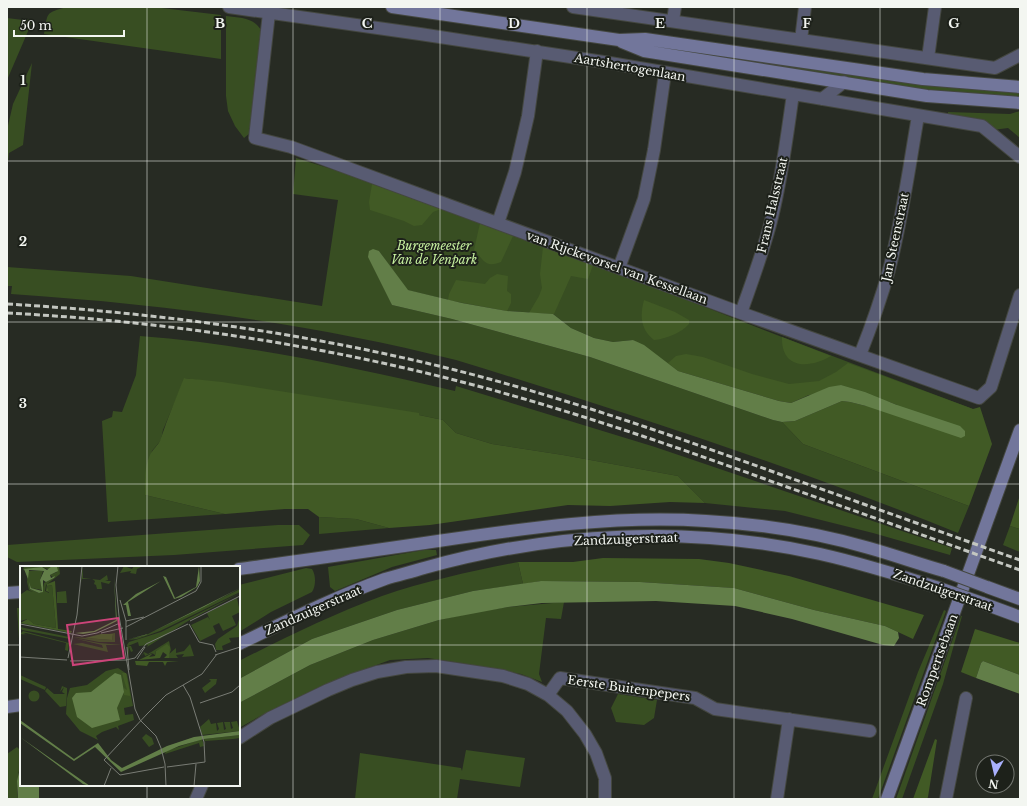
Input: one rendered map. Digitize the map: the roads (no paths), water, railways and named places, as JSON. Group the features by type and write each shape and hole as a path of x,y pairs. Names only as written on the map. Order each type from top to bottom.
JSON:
{"main road":[{"name":"Aartshertogenlaan","path":"392,7 619,40 645,39 923,79 1020,87"},
{"name":"Aartshertogenlaan","path":"619,40 644,51 927,96 1020,103"},
{"name":"Rompertsebaan","path":"887,799 1020,430"},
{"name":"Zandzuigerstraat","path":"240,570 524,528 588,522 653,520 706,521 763,527 800,533 868,548 944,571 1020,599"},
{"name":"Zandzuigerstraat","path":"240,644 325,603 386,579 462,558 527,545 590,538 706,538 762,544 818,553 865,564 939,588 1020,617"},
{"path":"7,593 20,592"},
{"path":"7,707 20,705"}],"street":[{"name":"Aartshertogenlaan","path":"229,7 610,63 982,126 1020,157"},
{"path":"573,7 995,68 1020,55"},
{"path":"673,21 675,7"},
{"path":"801,40 805,7"},
{"path":"928,58 934,7"},
{"name":"van Rijckevorsel van Kessellaan","path":"269,13 255,138 291,147 741,313 979,398 991,387 1020,295"},
{"path":"498,224 515,172 528,116 537,52"},
{"path":"619,268 644,199 654,150 665,73"},
{"path":"822,99 844,82"},
{"name":"Frans Halsstraat","path":"741,313 760,261 772,217 781,173 793,94"},
{"name":"Jan Steenstraat","path":"860,355 878,308 889,270 900,221 918,116"},
{"path":"240,737 270,718 334,688 378,672 406,667 436,666 503,676 528,684 548,695 567,711 585,734 596,753 605,778 604,799"},
{"name":"Eerste Buitenpepers","path":"548,695 560,678 695,698 715,709 870,730"},
{"path":"946,799 966,698"},
{"path":"778,799 789,719"},
{"path":"196,799 202,786"}],"railway":[{"path":"7,304 121,313 233,326 344,345 455,370 579,405 660,432 1020,560"},
{"path":"7,313 72,317 202,331 331,352 458,381 555,408 655,440 1020,570"}],"park label":[{"name":"Burgemeester Van de Venpark","path":"434,252"}]}
